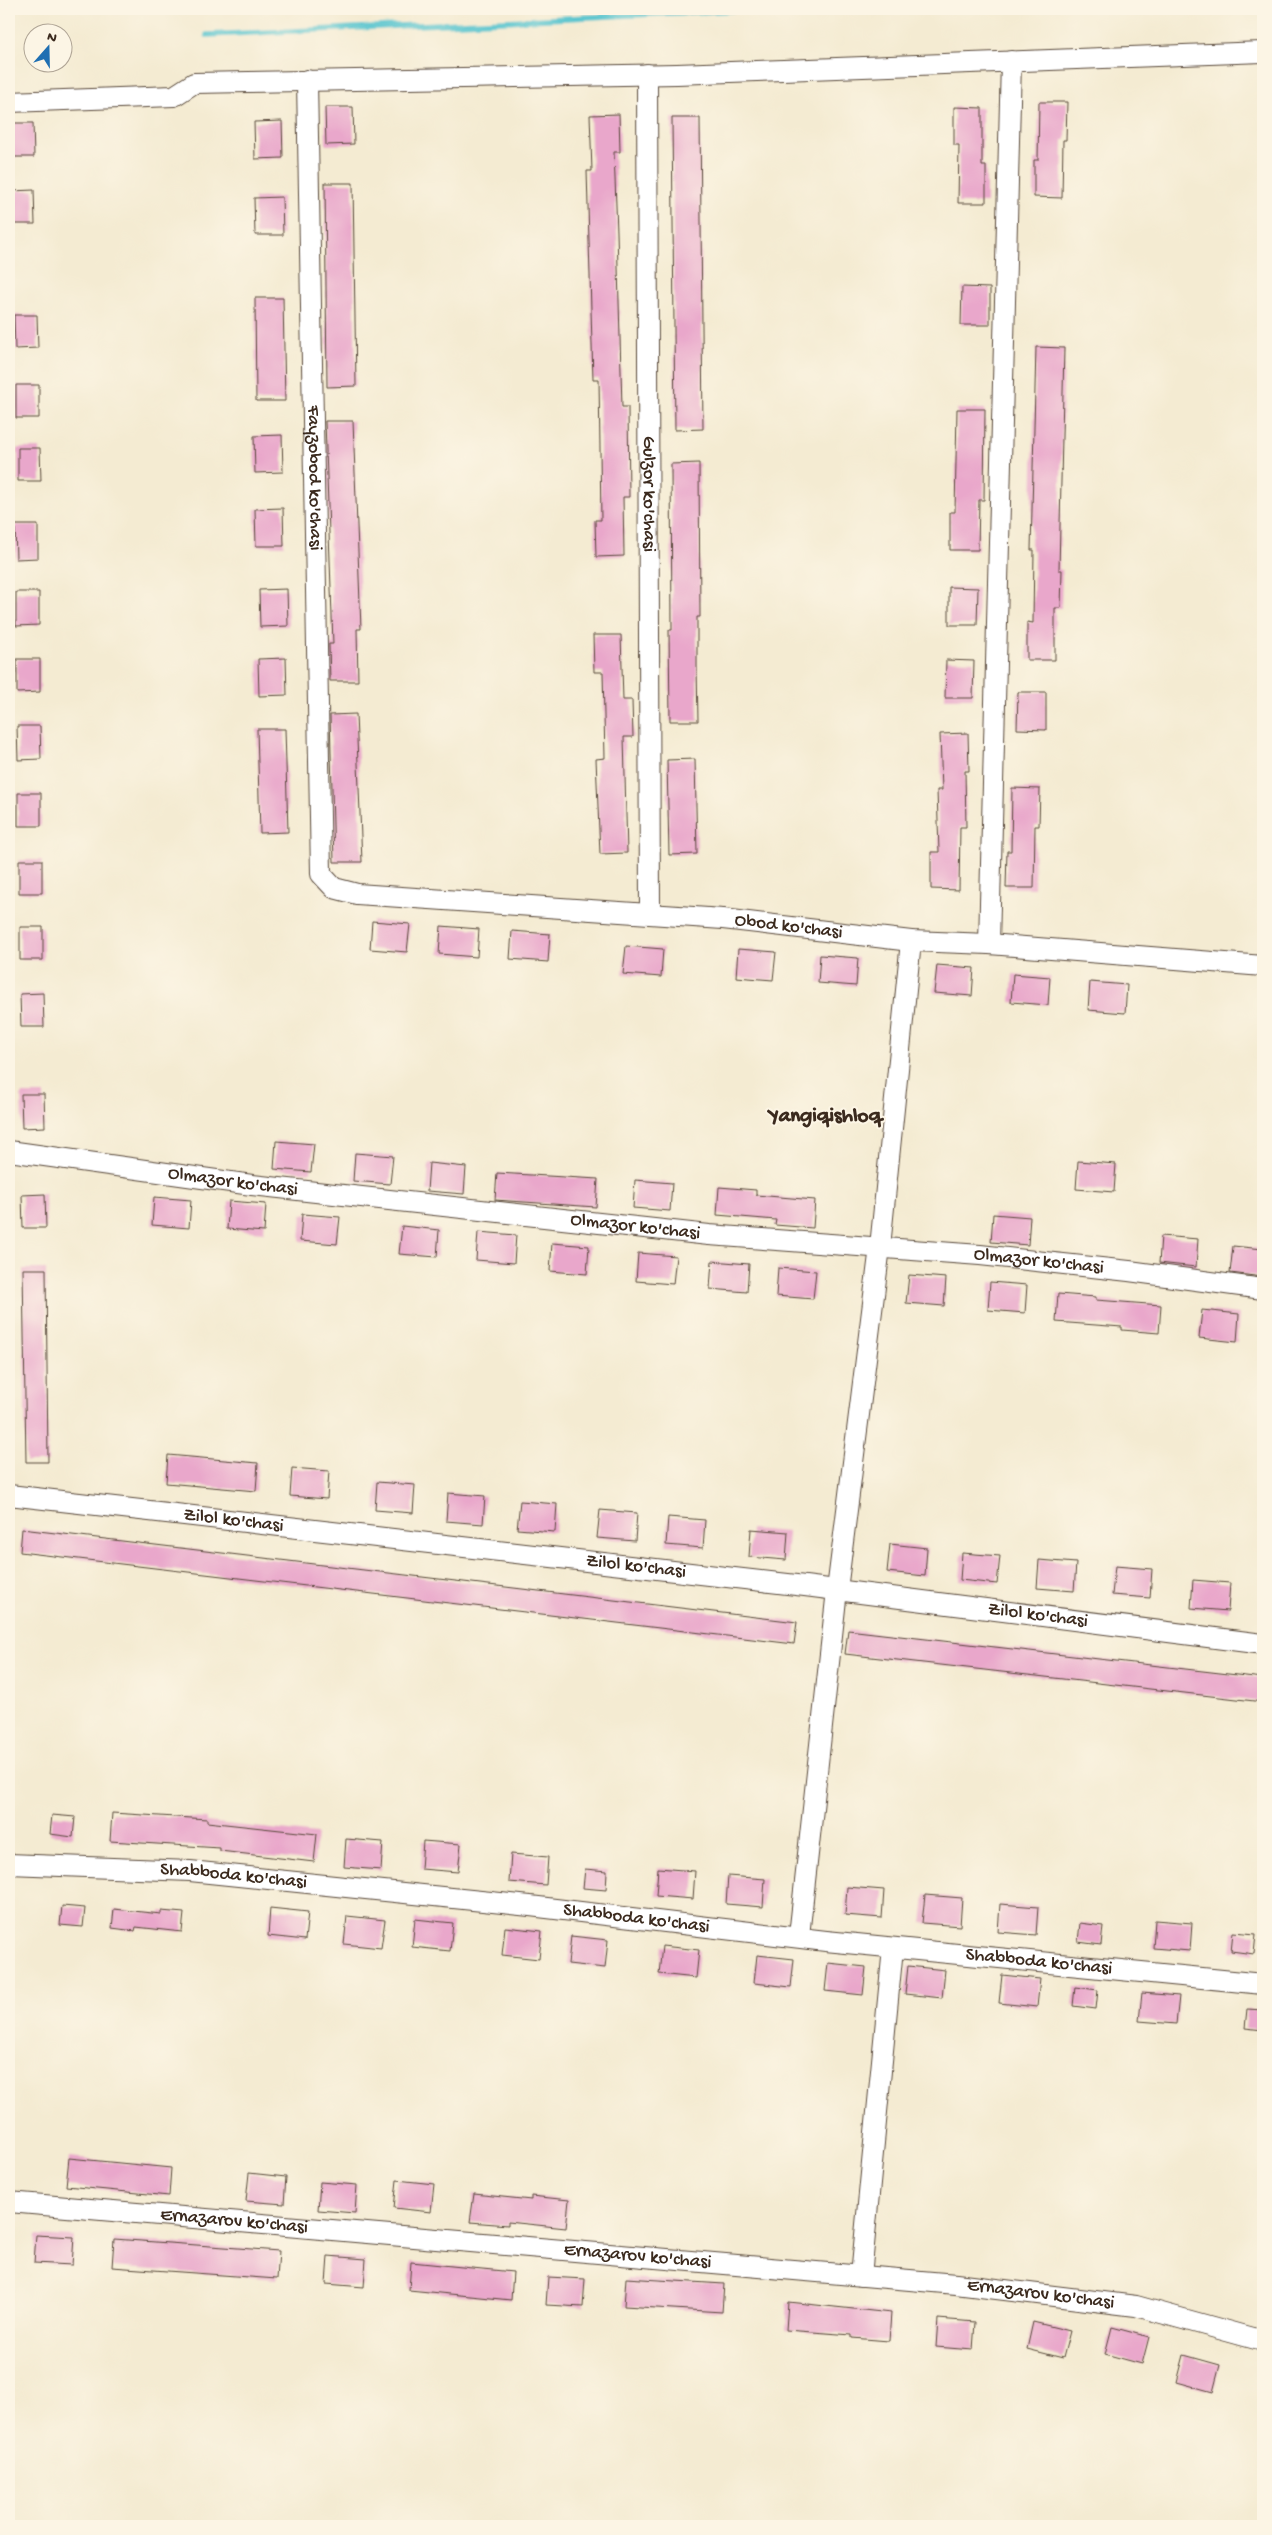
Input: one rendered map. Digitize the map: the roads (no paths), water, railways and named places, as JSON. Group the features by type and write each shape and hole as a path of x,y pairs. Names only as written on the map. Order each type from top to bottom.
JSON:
{"street":[{"path":"9,102 174,96 194,83 647,74 1263,52"},
{"path":"990,944 1011,62"},
{"name":"Gulzor ko'chasi","path":"647,74 650,914"},
{"name":"Fayzobod ko'chasi","path":"307,80 322,874"},
{"name":"Obod ko'chasi","path":"322,874 334,888 357,894 723,919 911,941 990,944 1263,966"},
{"path":"799,1936 836,1590 880,1247 911,941"},
{"name":"Olmazor ko'chasi","path":"9,1151 262,1186 709,1235 880,1247 1120,1270 1263,1289"},
{"name":"Zilol ko'chasi","path":"9,1495 836,1590 1263,1644"},
{"name":"Shabboda ko'chasi","path":"9,1864 190,1871 799,1936 893,1948 1263,1984"},
{"path":"861,2276 893,1948"},
{"name":"Ernazarov ko'chasi","path":"9,2202 956,2284 1136,2306 1263,2341"}],"waterway":[{"path":"207,35 758,9"}],"district":[{"name":"Yangiqishloq","path":"825,1117"}]}
